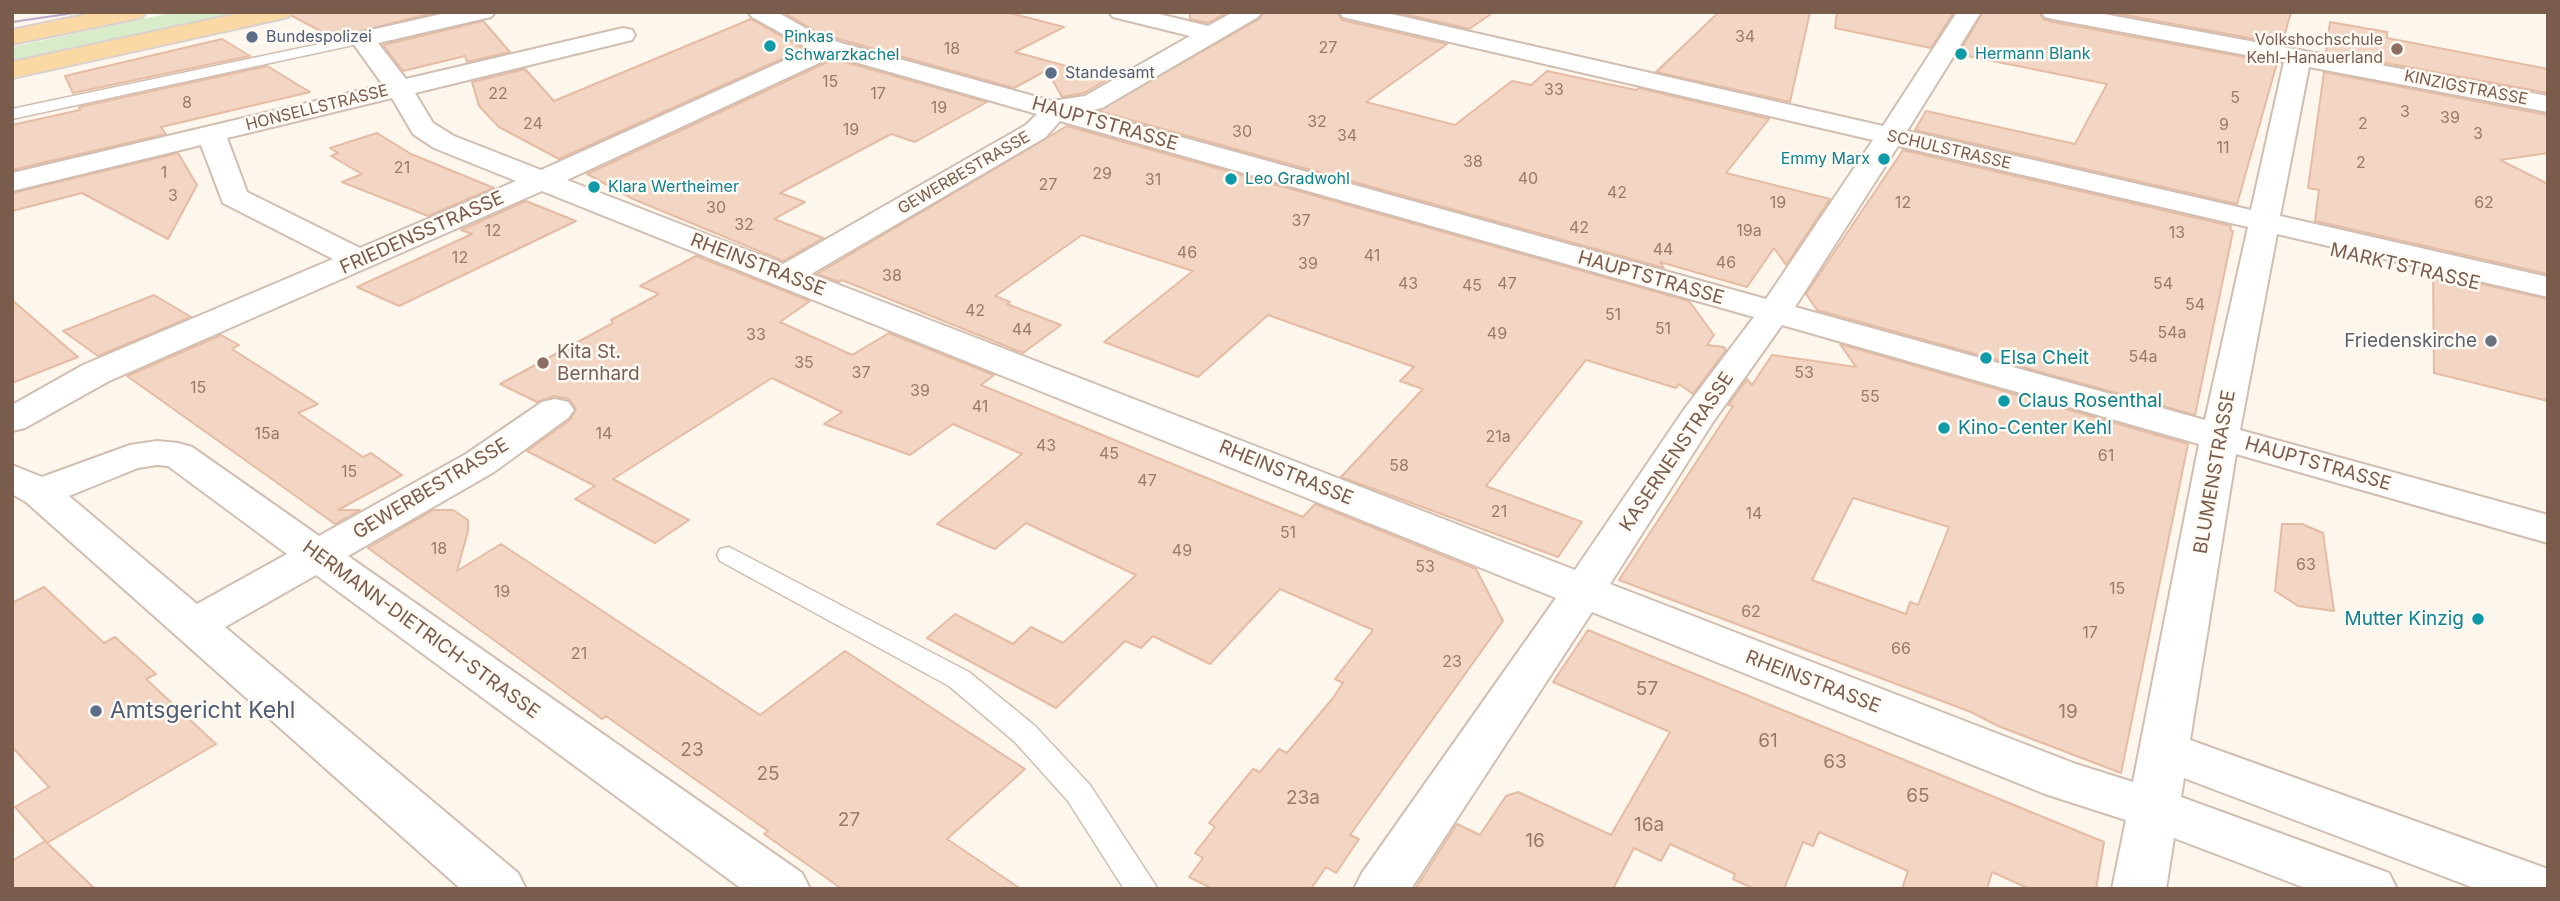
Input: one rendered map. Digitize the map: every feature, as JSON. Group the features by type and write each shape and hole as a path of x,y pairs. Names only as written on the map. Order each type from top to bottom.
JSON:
{"main road":[{"path":"12,37 134,12"},
{"path":"12,71 280,12"}],"street":[{"path":"362,39 483,12"},
{"name":"HAUPTSTRASSE","path":"760,12 807,39 832,48 2548,529"},
{"path":"1121,12 1211,34"},
{"path":"1054,109 1093,102 1250,12"},
{"name":"SCHULSTRASSE","path":"1351,12 1888,136 2263,228 2548,287"},
{"name":"KASERNENSTRASSE","path":"1381,889 1583,592 1696,419 1774,312 1852,196 1969,12"},
{"name":"KINZIGSTRASSE","path":"2053,12 2548,104"},
{"name":"HONSELLSTRASSE","path":"12,181 623,36"},
{"name":"RHEINSTRASSE","path":"362,39 399,88 423,128 444,142 2063,780 2154,808 2370,889"},
{"name":"FRIEDENSSTRASSE","path":"12,420 96,373 541,181 832,48"},
{"name":"BLUMENSTRASSE","path":"2139,889 2220,436 2298,57"},
{"name":"GEWERBESTRASSE","path":"785,276 1036,131 1054,109"},
{"path":"212,135 234,197 360,260"},
{"name":"MARKTSTRASSE","path":"2263,228 2548,300"},
{"name":"GEWERBESTRASSE","path":"194,625 480,463 555,410"},
{"name":"HERMANN-DIETRICH-STRASSE","path":"26,485 130,457 157,453 178,455 783,889"},
{"name":"HERMANN-DIETRICH-STRASSE","path":"26,485 194,625 499,889"},
{"path":"2165,751 2540,889"}],"lane":[{"path":"12,114 362,39"},
{"path":"729,555 959,679 1025,734 1079,793 1142,889"}],"green space":[{"path":"175,12 240,12 200,25 12,66 12,47"}],"building":[{"path":"294,12 437,12 334,38 292,16"},
{"path":"783,12 1006,12 1064,27 1015,52 1110,78 1084,93 1062,97 1047,70 1014,88 817,32"},
{"path":"1190,12 1227,12 1208,23 1190,19"},
{"path":"1264,12 1337,12 1342,20 1447,44 1366,102 1455,125 1512,81 1531,85 1547,71 1636,90 1639,88 1769,119 1726,173 1830,199 1786,265 1774,248 1747,287 1660,262 1664,268 1098,111 1259,19"},
{"path":"1396,12 1494,12 1469,29"},
{"path":"1719,12 1810,12 1790,102 1656,72"},
{"path":"1837,12 1954,12 1931,48 1835,28"},
{"path":"1983,12 2039,12 2043,19 2053,22 2277,63 2237,204 1915,130 1926,111 2075,144 2107,84 1958,54"},
{"path":"2109,12 2291,12 2282,44"},
{"path":"751,19 804,49 559,159 499,127 479,106 472,82 525,69 554,101"},
{"path":"483,21 510,52 467,62 465,56 403,71 383,45"},
{"path":"2330,22 2387,32 2387,38 2548,69 2548,93 2326,52"},
{"path":"222,39 250,56 73,93 65,76"},
{"path":"834,59 987,102 915,142 891,134 780,193 805,202 774,219 823,238 783,261 633,199 587,174"},
{"path":"267,66 310,92 161,127 166,134 12,170 12,125 80,110 79,107"},
{"path":"2324,72 2548,115 2548,153 2500,160 2548,184 2548,274 2315,221 2319,190 2308,188"},
{"path":"1067,126 1689,301 1714,335 1707,345 1724,347 1726,350 1693,394 1679,384 1676,388 1586,360 1486,486 1582,522 1558,557 1341,477 1423,389 1400,381 1414,367 1268,315 1198,377 1104,342 1193,271 1082,235 995,296 1010,302 1007,304 1061,325 1023,353 842,280 839,282 817,274"},
{"path":"377,133 411,154 494,188 428,216 342,182 362,174 331,156 338,153 330,148"},
{"path":"1903,150 2231,226 2230,230 2233,231 2195,415 1817,310 1806,294"},
{"path":"178,153 197,185 168,239 82,193 12,211 12,193"},
{"path":"526,201 576,221 399,306 357,287 472,234 461,230"},
{"path":"696,256 810,301 780,322 852,355 889,333 994,375 981,385 1303,517 1315,504 1476,569 1503,621 1350,835 1359,839 1336,873 1326,867 1311,889 1213,889 1189,877 1203,858 1195,853 1215,827 1209,823 1253,769 1260,772 1279,749 1287,753 1333,698 1343,683 1335,679 1373,630 1280,589 1210,664 1153,636 1141,648 1125,641 1056,708 927,638 955,614 1013,644 1031,627 1063,643 1136,575 1026,523 995,549 937,524 1022,454 953,424 910,455 824,424 842,412 772,378 613,479 689,520 655,543 575,499 595,486 527,451 570,420 576,408 569,399 554,396 537,402 500,384 613,323 611,320 659,294 640,286"},
{"name":"Friedenskirche","path":"2433,273 2548,299 2548,401 2434,373"},
{"path":"154,295 191,317 98,356 63,331"},
{"path":"12,300 78,357 12,383"},
{"path":"221,335 239,345 232,349 318,404 298,413 363,457 371,453 402,475 338,510 360,510 335,524 127,376"},
{"path":"1840,344 2188,444 2121,773 1998,726 1971,712 1619,580 1733,406 1728,405 1747,379 1752,385 1772,355 1856,367","holes":["1853,498 1949,527 1918,605 1910,602 1906,614 1812,580"]},
{"path":"433,510 453,510 468,520 468,531 457,571 501,544 760,715 845,651 1025,769 947,839 1021,889 842,889 764,834 768,831 606,716 602,719 368,548"},
{"path":"2282,524 2302,524 2323,533 2334,611 2298,606 2275,591"},
{"name":"Amtsgericht Kehl","path":"44,587 104,643 115,637 156,674 146,679 216,744 47,843 15,807 49,787 12,747 12,603"},
{"path":"1588,630 2104,842 2096,889 2030,889 1992,872 1987,889 1902,889 1908,871 1819,832 1813,846 1803,842 1784,889 1754,889 1733,879 1735,874 1670,844 1661,861 1634,848 1613,889 1415,889 1457,824 1480,835 1506,796 1518,792 1611,835 1670,732 1553,682"},
{"path":"45,841 95,889 12,889 12,861"}],"tram line":[{"path":"12,22 81,12"}],"place":[{"name":"Bundespolizei","path":"252,37"},
{"name":"Pinkas Schwarzkachel","path":"770,46"},
{"name":"Volkshochschule Kehl-Hanauerland","path":"2397,49"},
{"name":"Hermann Blank","path":"1961,54"},
{"name":"Standesamt","path":"1051,73"},
{"name":"Emmy Marx","path":"1884,159"},
{"name":"Leo Gradwohl","path":"1231,179"},
{"name":"Klara Wertheimer","path":"594,187"},
{"name":"Friedenskirche","path":"2491,341"},
{"name":"Elsa Cheit","path":"1986,358"},
{"name":"Kita St. Bernhard","path":"543,363"},
{"name":"Claus Rosenthal","path":"2004,401"},
{"name":"Kino-Center Kehl","path":"1944,428"},
{"name":"Mutter Kinzig","path":"2478,619"},
{"name":"Amtsgericht Kehl","path":"96,711"}]}
